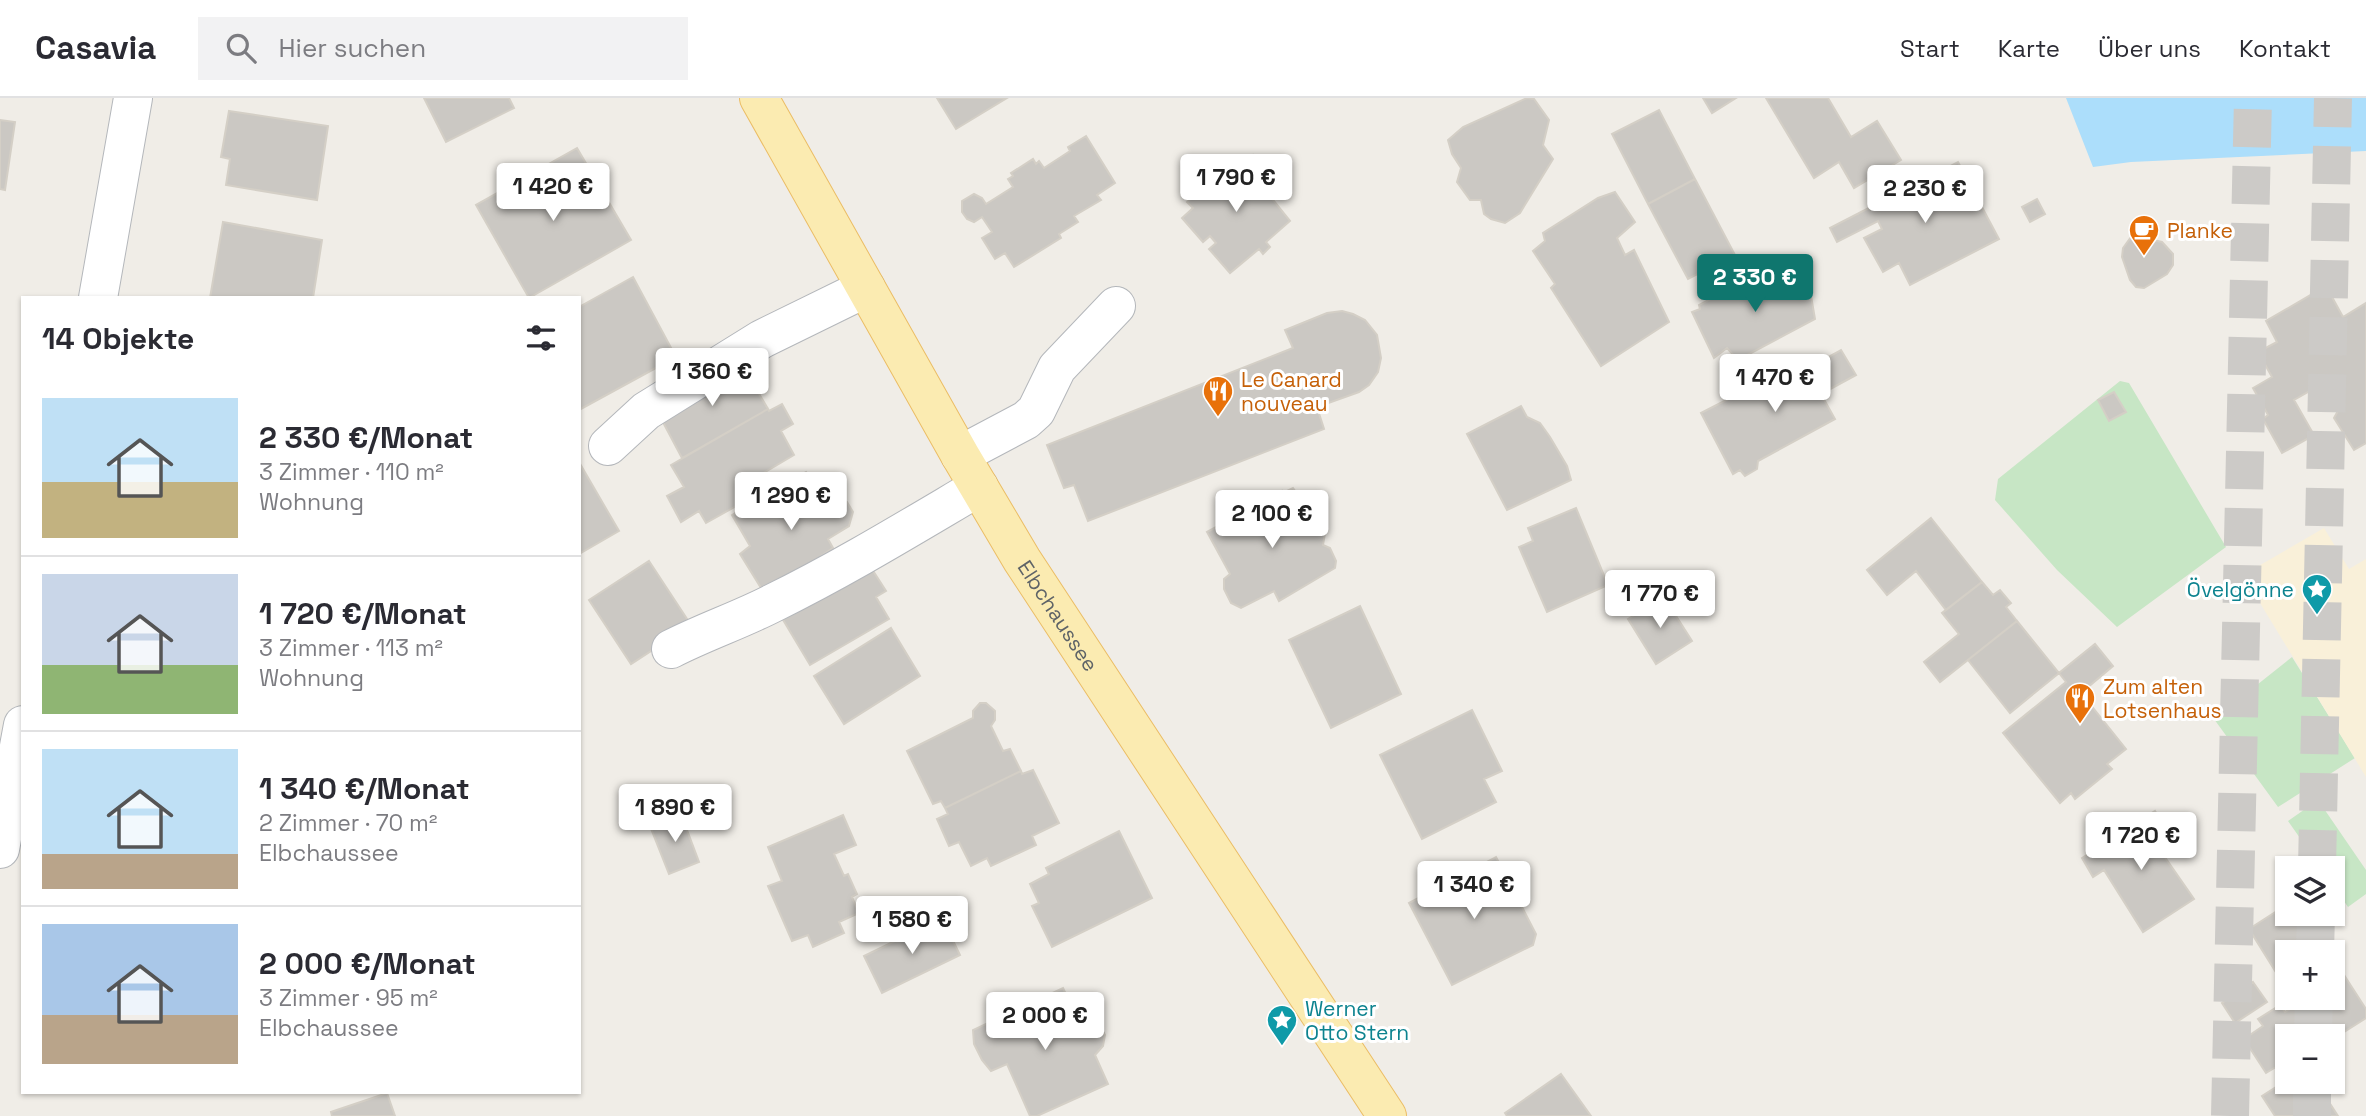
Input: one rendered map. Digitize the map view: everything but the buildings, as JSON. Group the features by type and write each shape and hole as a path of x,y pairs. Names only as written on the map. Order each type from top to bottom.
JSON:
{"main road":[{"name":"Elbchaussee","path":"759,98 1022,560 1387,1116"}],"street":[{"path":"98,296 133,98"},
{"path":"608,446 646,411 762,339 866,288"},
{"path":"671,649 783,598 856,559 969,471 1009,430 1036,411 1057,368 1116,306"},
{"path":"0,849 21,736"}],"green space":[{"path":"2120,381 2129,383 2226,547 2117,627 2057,570 1995,500 1998,479"},
{"path":"2292,657 2355,758 2278,807 2214,719"},
{"path":"2318,800 2366,870 2366,894 2348,907 2345,903 2345,856 2313,856 2288,821"}],"sand":[{"name":"Övelgönne","path":"2324,528 2349,569 2366,559 2366,777 2243,575"}],"water":[{"path":"2066,98 2366,98 2366,151 2131,162 2093,167"}],"tunnel":[{"path":"2230,1116 2253,98"},
{"path":"2317,856 2333,98"},
{"path":"2315,940 2316,926"},
{"path":"2313,1024 2314,1010"},
{"path":"2312,1094 2312,1116"}],"place":[{"name":"Planke","path":"2144,257"},
{"name":"Le Canard nouveau","path":"1218,418"},
{"name":"Övelgönne","path":"2317,616"},
{"name":"Zum alten Lotsenhaus","path":"2080,725"},
{"name":"Werner Otto Stern","path":"1282,1047"}]}
